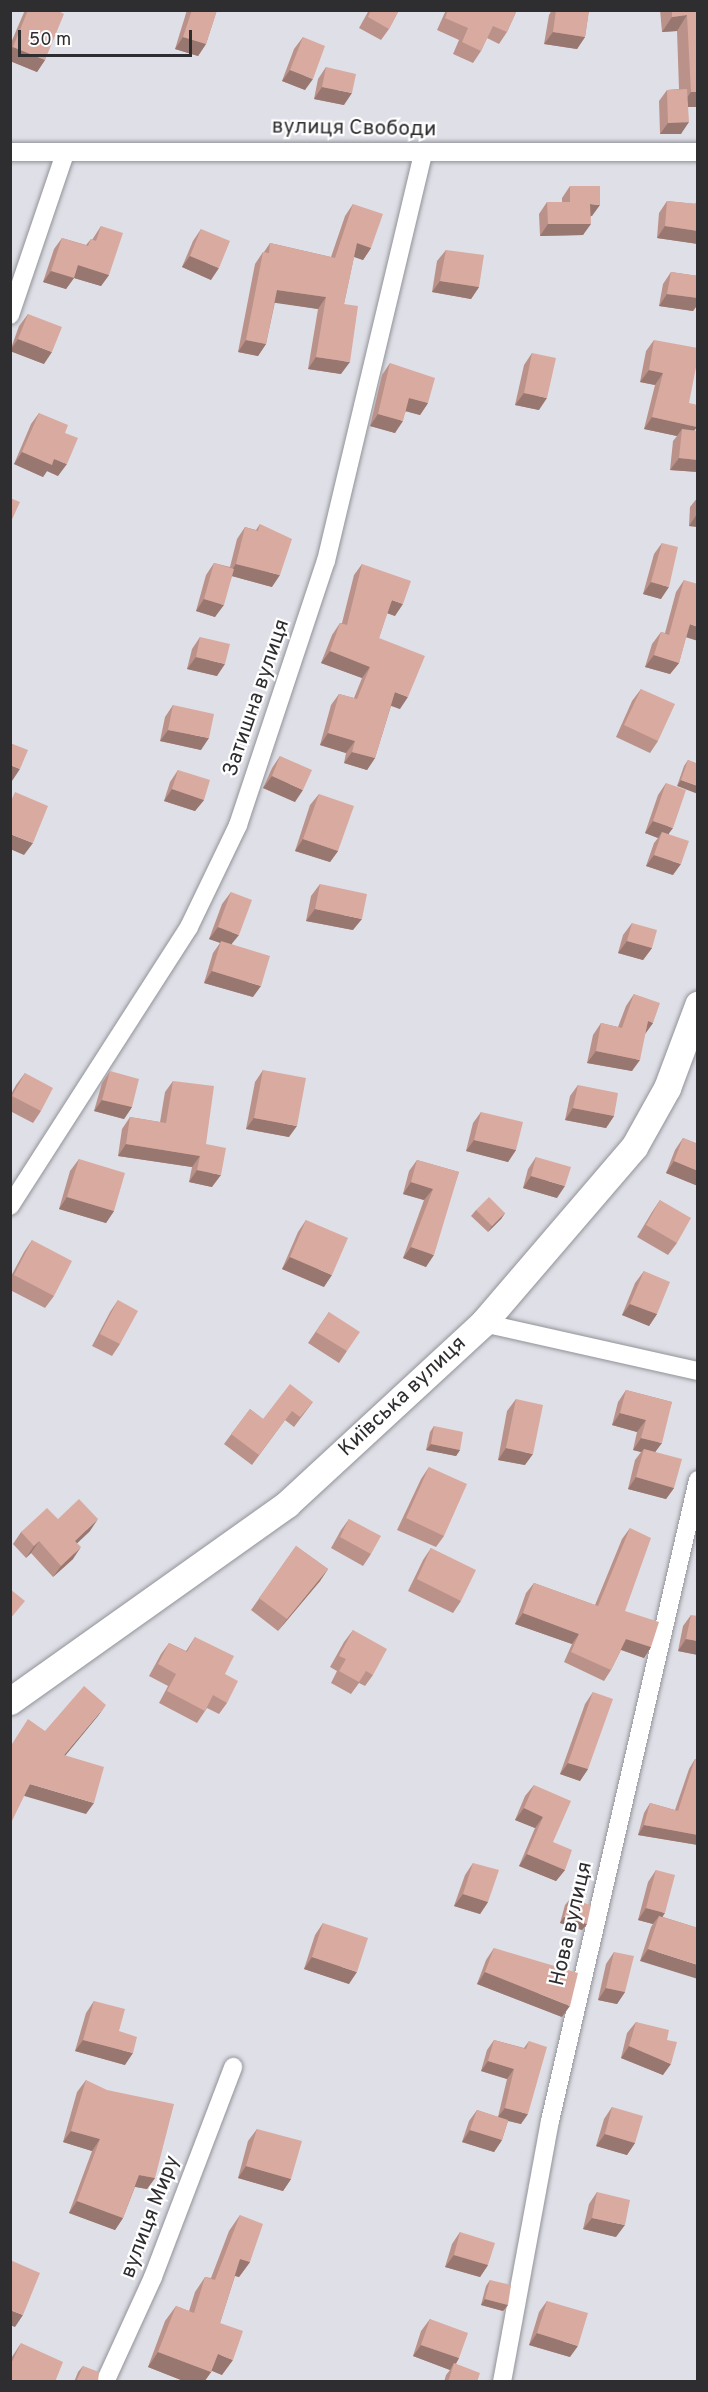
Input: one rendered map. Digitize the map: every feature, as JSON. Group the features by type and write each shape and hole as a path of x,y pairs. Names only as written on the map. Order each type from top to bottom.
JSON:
{"street":[{"name":"вулиця Свободи","path":"10,152 698,152"},
{"path":"10,315 65,153"},
{"name":"Затишна вулиця","path":"10,1206 189,927 238,825 326,561 423,153"},
{"name":"Київська вулиця","path":"10,1701 287,1504 483,1323 633,1147 667,1088 698,1005"},
{"path":"483,1323 698,1371"},
{"name":"Нова вулиця","path":"502,2382 550,2121 698,1480"},
{"name":"вулиця Миру","path":"105,2382 153,2277 233,2067"}],"building":[{"path":"28,10 57,10 64,14 45,60 13,47"},
{"path":"192,10 217,10 206,44 183,37"},
{"path":"371,10 399,10 389,29 368,17"},
{"path":"448,10 517,10 507,32 493,26 481,51 462,42 468,28 445,18"},
{"path":"556,10 589,10 585,37 553,32"},
{"path":"672,10 698,10 698,92 691,92 687,15 672,17"},
{"path":"303,37 325,46 313,79 290,70"},
{"path":"326,67 356,74 352,93 322,87"},
{"path":"687,89 689,122 668,123 667,90"},
{"path":"570,186 600,186 600,205 590,204 591,224 548,224 547,202 570,202"},
{"path":"667,201 698,204 698,231 665,226"},
{"path":"353,204 383,214 371,248 357,243 344,304 358,306 350,362 316,357 326,297 277,290 266,344 246,340 263,252 269,253 270,243 335,258"},
{"path":"101,226 123,233 109,275 78,265 74,278 51,271 62,238 88,246 91,239 96,241"},
{"path":"201,229 230,241 219,268 190,256"},
{"path":"446,250 484,255 479,287 440,281"},
{"path":"671,272 698,276 698,298 667,294"},
{"path":"28,314 62,327 52,352 18,339"},
{"path":"654,340 698,348 689,403 698,405 697,427 652,417 663,373 649,370"},
{"path":"532,353 556,358 547,398 524,393"},
{"path":"390,363 435,378 428,403 409,398 403,421 378,414"},
{"path":"39,413 68,425 65,433 78,438 67,464 54,459 52,465 22,452"},
{"path":"682,429 698,431 698,460 679,458"},
{"path":"10,498 20,502 10,524"},
{"path":"260,524 292,539 280,575 236,564 245,527 258,531"},
{"path":"662,543 678,547 669,587 651,582"},
{"path":"214,563 234,569 224,605 204,599"},
{"path":"362,564 411,581 403,604 392,600 379,638 425,656 408,697 395,692 375,758 352,752 355,741 328,733 339,694 357,699 370,667 330,651 340,623 347,625"},
{"path":"684,580 698,584 698,627 690,624 679,663 654,655 661,632 669,635"},
{"path":"200,637 230,644 225,664 196,657"},
{"path":"641,689 675,704 658,741 624,725"},
{"path":"173,705 214,714 209,738 168,730"},
{"path":"10,743 28,750 20,769 10,765"},
{"path":"280,756 312,770 303,790 272,776"},
{"path":"688,760 698,764 698,786 681,780"},
{"path":"178,770 210,780 204,800 172,789"},
{"path":"666,783 686,790 673,828 653,821"},
{"path":"15,792 48,806 33,843 10,834 10,803"},
{"path":"319,794 354,806 338,851 303,839"},
{"path":"662,832 689,841 681,864 654,855"},
{"path":"320,884 367,894 362,919 315,909"},
{"path":"231,892 252,900 239,935 218,927"},
{"path":"632,923 657,930 652,948 627,941"},
{"path":"221,941 270,956 261,986 212,971"},
{"path":"634,994 660,1003 653,1023 648,1021 640,1060 596,1051 601,1023 622,1028"},
{"path":"263,1070 306,1078 297,1126 254,1118"},
{"path":"110,1071 139,1079 132,1107 102,1100"},
{"path":"25,1073 53,1088 41,1111 12,1096"},
{"path":"173,1081 214,1086 206,1144 226,1148 221,1175 197,1170 200,1156 126,1144 130,1117 166,1123"},
{"path":"578,1085 618,1093 614,1116 573,1108"},
{"path":"481,1112 523,1122 516,1150 474,1140"},
{"path":"683,1138 698,1144 698,1171 674,1161"},
{"path":"536,1157 571,1167 565,1186 531,1176"},
{"path":"79,1159 125,1173 114,1211 67,1197"},
{"path":"417,1160 459,1172 434,1255 411,1247 433,1189 411,1182"},
{"path":"489,1197 505,1213 492,1226 476,1210"},
{"path":"660,1200 691,1218 677,1243 646,1225"},
{"path":"306,1220 348,1238 332,1275 290,1257"},
{"path":"32,1240 72,1261 54,1296 14,1275"},
{"path":"644,1271 670,1282 657,1314 630,1304"},
{"path":"118,1300 138,1311 120,1344 100,1334"},
{"path":"329,1312 360,1332 347,1351 316,1332"},
{"path":"290,1384 313,1402 300,1417 292,1411 259,1455 231,1434 250,1409 263,1419"},
{"path":"626,1390 672,1402 662,1443 641,1438 646,1420 620,1413"},
{"path":"516,1399 543,1405 533,1454 506,1448"},
{"path":"434,1426 463,1432 460,1450 431,1444"},
{"path":"644,1449 682,1459 674,1488 636,1477"},
{"path":"429,1467 467,1484 444,1536 406,1518"},
{"path":"79,1499 98,1519 75,1541 81,1547 61,1566 39,1541 34,1546 21,1532 47,1508 58,1519"},
{"path":"349,1519 381,1536 371,1554 340,1537"},
{"path":"630,1528 651,1538 625,1611 659,1622 651,1647 626,1639 611,1670 571,1652 579,1634 523,1613 534,1583 598,1606"},
{"path":"296,1546 328,1569 287,1619 259,1598"},
{"path":"431,1548 476,1570 461,1601 417,1579"},
{"path":"10,1589 25,1601 10,1619"},
{"path":"691,1615 698,1616 698,1641 686,1639"},
{"path":"353,1630 387,1649 373,1675 366,1671 359,1682 339,1671 346,1659 339,1656"},
{"path":"195,1637 234,1656 225,1674 238,1681 227,1703 213,1695 205,1711 167,1691 176,1674 158,1664 169,1643 187,1652"},
{"path":"84,1686 106,1705 64,1755 104,1767 94,1803 30,1784 10,1825 10,1747 28,1719 45,1731"},
{"path":"593,1692 613,1699 588,1769 568,1763"},
{"path":"695,1759 698,1760 698,1835 644,1825 650,1803 678,1811"},
{"path":"534,1785 571,1801 553,1842 572,1850 565,1870 527,1854 543,1817 524,1808"},
{"path":"473,1863 499,1870 488,1902 463,1894"},
{"path":"656,1870 675,1875 665,1913 646,1908"},
{"path":"570,1899 591,1905 587,1924 564,1917"},
{"path":"659,1916 698,1928 698,1965 648,1949"},
{"path":"323,1923 368,1938 357,1972 312,1957"},
{"path":"494,1948 578,1973 570,2006 485,1972"},
{"path":"614,1952 634,1956 625,1992 606,1988"},
{"path":"94,2001 125,2009 119,2031 137,2037 133,2053 83,2040"},
{"path":"636,2022 669,2030 667,2040 677,2042 671,2064 629,2046"},
{"path":"494,2040 526,2049 529,2041 547,2047 528,2114 505,2108 514,2069 488,2061"},
{"path":"86,2080 107,2090 174,2104 155,2178 139,2175 123,2218 77,2201 100,2139 71,2131"},
{"path":"612,2107 643,2116 635,2143 605,2134"},
{"path":"477,2110 508,2120 502,2140 470,2130"},
{"path":"257,2129 302,2141 291,2179 246,2166"},
{"path":"597,2192 630,2200 625,2225 592,2218"},
{"path":"240,2215 263,2224 250,2262 240,2259 220,2323 243,2331 233,2360 218,2354 211,2372 158,2352 176,2306 194,2313 205,2277 215,2280"},
{"path":"460,2232 495,2243 488,2265 454,2255"},
{"path":"10,2260 40,2273 23,2315 10,2310"},
{"path":"490,2280 511,2285 508,2305 485,2299"},
{"path":"547,2301 588,2313 578,2346 537,2333"},
{"path":"430,2319 468,2333 459,2358 421,2345"},
{"path":"21,2343 63,2362 55,2382 10,2382 10,2366"},
{"path":"454,2363 480,2373 477,2382 448,2382"},
{"path":"83,2366 99,2372 98,2382 76,2382"}]}
